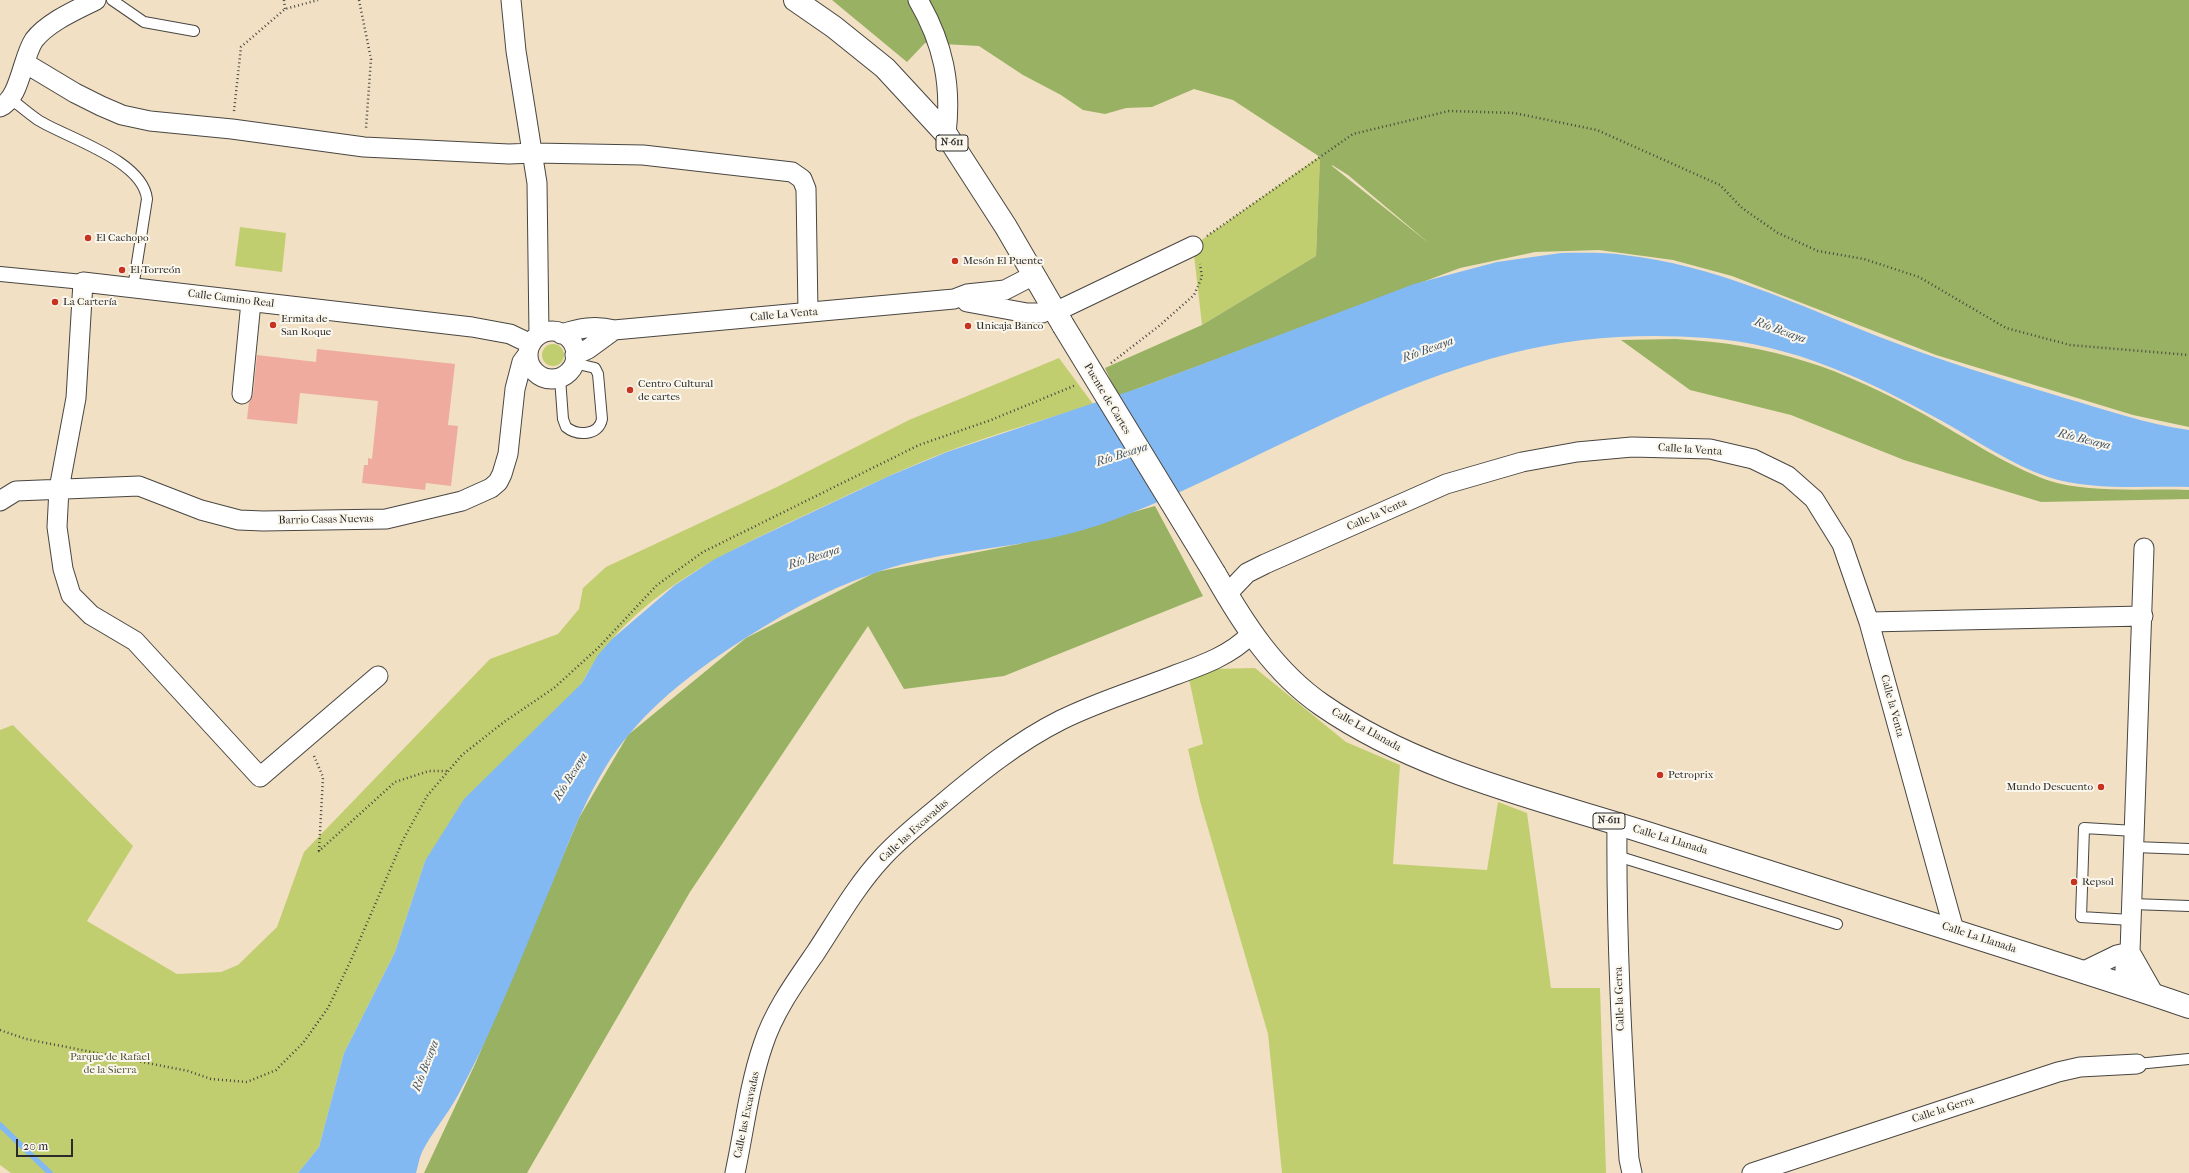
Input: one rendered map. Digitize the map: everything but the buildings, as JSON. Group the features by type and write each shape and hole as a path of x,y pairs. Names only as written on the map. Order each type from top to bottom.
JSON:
{"highway":[{"name":"N-611","path":"795,0 834,27 885,68 946,134 1034,274 1057,315"},
{"name":"Puente de Cartes","path":"1057,315 1215,574"},
{"name":"Calle La Llanada","path":"1215,574 1251,634 1287,675 1304,691 1344,719 1386,742 1417,756 1492,784 1954,930 2189,1007"}],"street":[{"path":"6,103 34,40 74,11 96,0"},
{"path":"511,0 516,51 534,153 537,183 538,294 531,367 537,374 548,379 560,378 567,374 575,359 614,330"},
{"path":"918,0 932,24 946,69 948,100 946,134"},
{"path":"25,63 75,93 122,115 150,121 232,129 364,147 509,154 643,155 784,171 796,175 804,183 807,199 808,312"},
{"name":"Calle La Venta","path":"561,334 591,327 601,327 614,330 954,299 1027,313 1057,315 1193,246"},
{"name":"Calle Camino Real","path":"0,274 83,282 487,329 510,334 533,344"},
{"name":"Calle La Venta","path":"954,299 967,294 1005,290 1034,274"},
{"path":"83,282 76,398 59,489 57,527 63,569 70,595 91,615 135,641 260,777 378,676"},
{"path":"242,394 251,302"},
{"path":"533,344 552,332 561,334 570,340 575,359"},
{"name":"Barrio Casas Nuevas","path":"0,501 16,491 139,486 201,510 239,520 263,522 386,519 424,511 471,498 498,482 504,469 508,454 515,389 522,362 533,344"},
{"path":"515,389 537,374"},
{"name":"Calle la Venta","path":"1227,594 1247,573 1446,484 1522,462 1577,452 1632,447 1710,450 1753,459 1788,476 1814,499 1842,544 1869,622 1954,930"},
{"path":"2132,988 2124,973 2125,965 2130,952 2132,912 2143,616 2144,548"},
{"path":"1869,622 2143,616"},
{"name":"Calle las Excavadas","path":"735,1173 758,1065 772,1024 796,981 854,895 883,857 1005,753 1034,735 1062,720 1227,653 1243,642 1251,634"},
{"name":"Calle la Gerra","path":"1617,824 1619,997 1629,1159 1632,1173"},
{"path":"2082,972 2117,955 2130,952"},
{"path":"2130,952 2155,996"},
{"name":"Calle la Gerra","path":"1752,1173 2058,1072 2080,1067 2137,1064"}],"lane":[{"path":"112,0 144,22 194,31"},
{"path":"6,103 113,158 136,178 146,192 145,212 133,288"},
{"path":"560,378 563,419 566,427 578,433 593,431 602,421 598,374 595,368 575,359"},
{"path":"2189,849 2084,828 2081,917 2189,906"},
{"path":"1617,856 1837,924"},
{"path":"2137,1064 2189,1059"}],"path":[{"path":"284,0 285,9"},
{"path":"232,129 241,47 285,9 318,0"},
{"path":"359,0 371,58 364,147"},
{"path":"1105,368 1159,326 1194,295 1201,283 1202,272 1193,246 1354,134 1449,111 1514,113 1597,130 1720,185 1742,208 1778,233 1818,251 1864,259 1918,277 2006,328 2070,345 2189,355"},
{"path":"0,1030 26,1039 188,1071 211,1079 232,1082 247,1082 276,1070 303,1043 328,1008 351,960 403,840 427,796 468,750 504,722 554,688 598,648 657,585 703,552 919,444 991,420 1079,383"},
{"path":"306,737 323,777 319,851 396,782 429,770 448,771"}],"green space":[{"path":"832,0 2189,0 2189,427 2133,415 1936,355 1732,276 1673,260 1599,250 1535,252 1460,268 1118,396 1105,368 1202,325 1316,256 1320,157 1233,100 1194,89 1152,107 1126,108 1105,114 1083,110 1061,95 1023,75 979,46 925,43 907,62","holes":["1332,165 1348,175 1430,244"]},
{"path":"1320,156 1316,256 1202,325 1193,246"},
{"path":"240,227 286,233 282,272 235,266"},
{"path":"1675,339 1744,346 1806,361 1836,372 1896,399 2002,459 2047,480 2099,489 2189,490 2189,499 2041,502 1904,460 1791,415 1690,390 1621,340"},
{"path":"553,344 561,347 564,355 561,363 553,366 545,363 542,355 545,347"},
{"name":"Parque de Rafael de la Sierra","path":"1059,358 1093,404 946,452 874,483 772,531 708,564 678,582 650,603 624,627 601,653 582,683 425,861 395,952 344,1053 319,1147 298,1173 11,1173 0,1165 0,730 13,725 133,846 87,921 177,974 221,972 238,965 277,927 304,852 490,659 558,634 579,609 583,588 606,567 779,486 909,420"},
{"path":"1155,506 1203,596 1004,676 904,689 868,626 690,892 527,1173 424,1173 476,1062 579,818 628,735 746,638 876,572 1019,544"},
{"path":"1255,668 1346,742 1400,765 1393,864 1487,870 1498,802 1527,813 1551,988 1600,988 1606,1173 1282,1173 1268,1034 1200,801 1188,749 1203,744 1189,679 1212,669"}],"water":[{"name":"Río Besaya","path":"1561,253 1616,254 1657,260 1721,276 1753,287 1900,345 1970,369 2127,416 2189,430 2189,487 2099,486 2048,477 2007,459 1914,406 1858,378 1829,366 1769,348 1738,342 1707,338 1633,336 1560,343 1512,353 1466,366 1376,400 1160,501 1099,525 1051,538 914,561 855,580 800,606 730,648 677,687 661,701 645,716 617,750 598,780 580,816 480,1053 449,1111 422,1152 416,1173 298,1173 319,1147 344,1053 395,952 425,861 464,799 582,683 598,655 612,639 675,585 715,559 753,540 889,476 947,452 1142,387 1414,284 1497,262"}],"waterway":[{"path":"0,1125 50,1173"}],"place":[{"name":"El Cachopo","path":"88,238"},
{"name":"Mesón El Puente","path":"955,261"},
{"name":"El Torreón","path":"122,270"},
{"name":"La Cartería","path":"55,302"},
{"name":"Ermita de San Roque","path":"273,325"},
{"name":"Unicaja Banco","path":"968,326"},
{"name":"Centro Cultural de cartes","path":"630,390"},
{"name":"Petroprix","path":"1660,775"},
{"name":"Mundo Descuento","path":"2101,787"},
{"name":"Repsol","path":"2074,882"}]}
